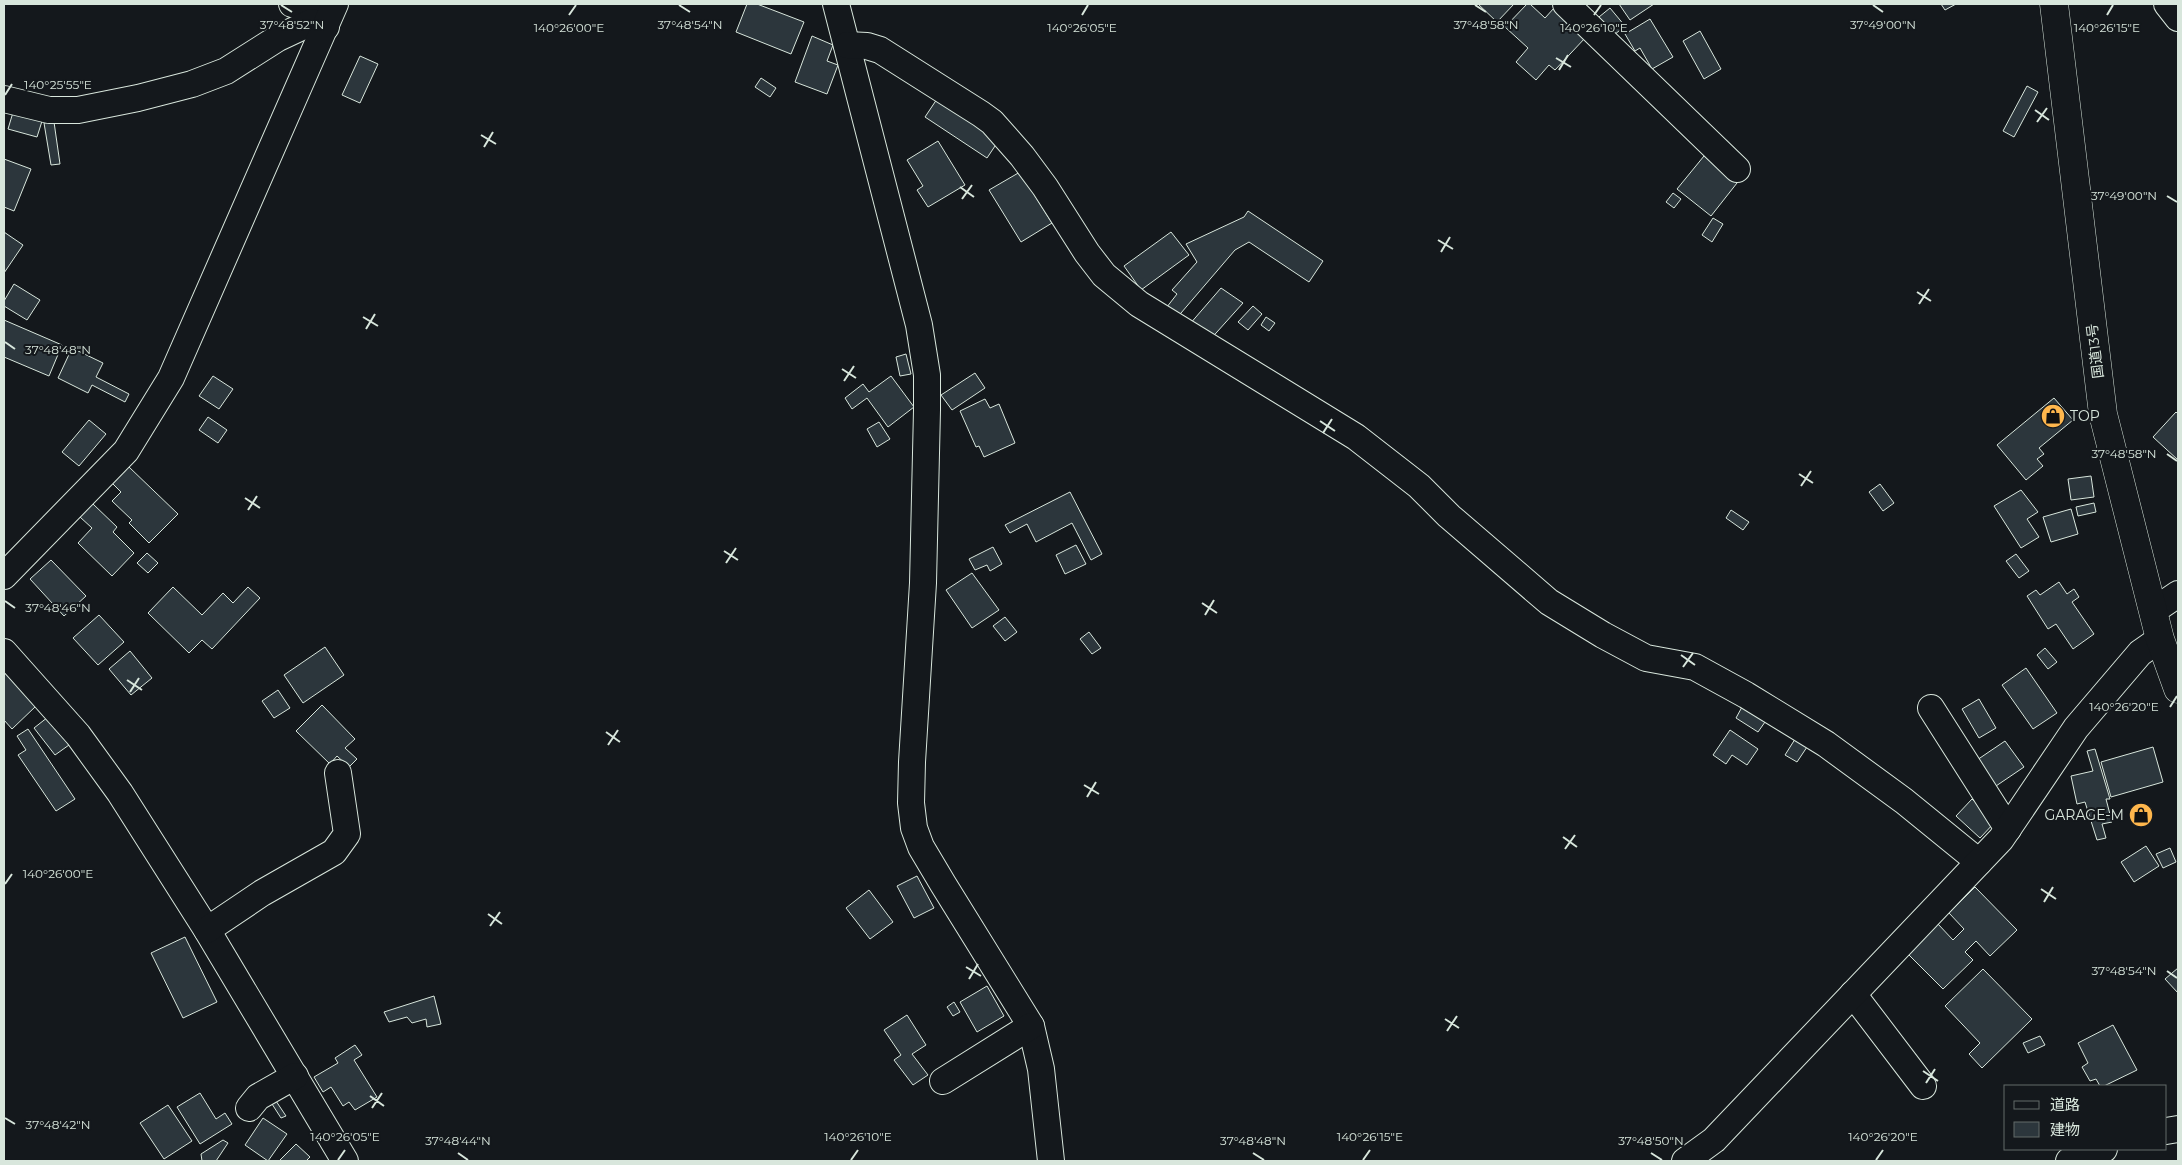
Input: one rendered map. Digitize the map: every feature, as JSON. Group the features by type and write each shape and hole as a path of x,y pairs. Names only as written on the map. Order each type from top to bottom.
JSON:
{"highway":[{"name":"国道13号","path":"2054,4 2103,414 2160,639 2178,689"}],"street":[{"path":"292,4 330,16"},
{"path":"836,4 919,325 927,375 923,583 912,762 911,803 914,828 921,847 1031,1026 1040,1069 1051,1161"},
{"path":"1566,4 1737,169"},
{"path":"2167,4 2178,18"},
{"path":"4,99 49,110 78,110 138,98 192,84 226,71 278,38 330,16"},
{"path":"4,576 126,451 171,378 330,16"},
{"path":"847,45 867,46 880,50 981,114 1005,136 1022,156 1045,187 1086,253 1116,286 1139,304 1173,326 1356,437 1419,486 1449,516 1549,602 1603,635 1646,658 1695,667 1746,695 1826,744 1904,801 1980,862"},
{"path":"2153,611 2178,594"},
{"path":"1686,1161 1714,1140 1980,862 2008,829 2076,728 2140,653 2160,639"},
{"path":"4,652 78,735 120,793 207,930 294,1076 339,1159"},
{"path":"1931,708 2008,829"},
{"path":"207,930 262,893 334,852 346,834 338,774"},
{"path":"1853,994 1923,1086"},
{"path":"943,1081 1031,1026"},
{"path":"249,1108 258,1097 294,1076"},
{"path":"2069,1161 2101,1150"}],"building":[{"path":"747,4 757,4 804,22 791,54 736,32"},
{"path":"1478,4 1514,4 1497,22"},
{"path":"1527,4 1530,4 1545,18 1554,8 1586,37 1555,70 1549,65 1536,80 1516,62 1528,48 1505,27"},
{"path":"1619,4 1654,4 1630,20"},
{"path":"1941,4 1956,4 1945,10"},
{"path":"1610,8 1625,26 1614,35 1599,17"},
{"path":"1650,19 1673,57 1652,69 1640,48 1635,51 1625,34"},
{"path":"1700,31 1721,69 1704,79 1683,41"},
{"path":"812,36 833,45 827,61 838,65 827,94 795,82"},
{"path":"360,56 378,64 360,103 342,95"},
{"path":"761,78 776,88 770,97 755,87"},
{"path":"2027,86 2038,92 2014,137 2003,131"},
{"path":"937,99 999,140 987,158 925,117"},
{"path":"14,109 43,118 37,137 8,129"},
{"path":"54,122 60,164 51,165 44,123"},
{"path":"938,141 965,185 928,207 917,190 923,186 907,160"},
{"path":"1704,156 1737,183 1711,216 1677,189"},
{"path":"4,159 31,169 14,211 4,207"},
{"path":"1020,172 1052,223 1021,242 989,190"},
{"path":"1673,193 1681,199 1674,208 1666,202"},
{"path":"1248,211 1323,261 1309,282 1249,242 1235,250 1175,320 1163,312 1177,294 1172,290 1197,262 1186,244 1244,217"},
{"path":"1713,218 1723,224 1712,242 1702,235"},
{"path":"4,232 23,245 4,273"},
{"path":"1171,232 1189,255 1141,290 1124,266"},
{"path":"14,284 40,300 27,320 4,306 4,301"},
{"path":"1221,288 1243,303 1208,342 1189,325"},
{"path":"1253,306 1262,314 1248,330 1238,322"},
{"path":"1266,317 1275,323 1269,331 1261,325"},
{"path":"4,320 62,345 49,376 4,357"},
{"path":"72,348 103,363 96,377 129,394 125,402 92,385 88,393 58,378"},
{"path":"906,354 911,374 900,376 896,357"},
{"path":"975,373 985,388 952,410 941,395"},
{"path":"213,376 233,389 219,409 199,396"},
{"path":"891,376 914,407 888,427 867,398 852,409 845,398 863,384 869,392"},
{"path":"2054,398 2073,420 2039,448 2044,454 2037,459 2043,466 2026,480 1997,445"},
{"path":"985,399 990,408 999,404 1015,443 984,457 979,446 976,447 960,411"},
{"path":"2176,412 2178,414 2178,460 2153,437"},
{"path":"208,417 227,430 218,443 199,430"},
{"path":"89,420 106,434 79,466 62,452"},
{"path":"879,422 890,439 877,447 867,429"},
{"path":"129,467 178,514 149,543 129,523 132,520 112,501 121,492 112,483"},
{"path":"2091,476 2094,497 2071,500 2068,479"},
{"path":"1880,484 1894,503 1883,511 1869,492"},
{"path":"2021,490 2038,512 2027,519 2039,537 2021,548 1994,506"},
{"path":"1070,492 1102,554 1091,560 1072,523 1036,542 1027,524 1010,533 1005,525"},
{"path":"2094,503 2096,512 2078,516 2076,507"},
{"path":"93,504 117,527 113,532 134,553 112,576 78,543 92,528 80,517"},
{"path":"2071,509 2078,534 2051,542 2043,517"},
{"path":"1731,510 1749,522 1743,530 1726,518"},
{"path":"1076,545 1086,564 1065,574 1056,555"},
{"path":"993,547 1002,564 990,571 987,565 975,570 969,559"},
{"path":"147,553 158,563 148,573 137,563"},
{"path":"2016,554 2029,571 2019,578 2006,561"},
{"path":"51,560 86,596 64,616 30,579"},
{"path":"972,573 999,610 972,628 946,590"},
{"path":"2059,582 2067,594 2074,589 2079,597 2072,602 2094,634 2073,649 2056,624 2048,629 2027,596 2036,590 2040,595"},
{"path":"173,587 202,615 223,593 233,603 248,587 260,598 212,649 202,640 189,653 148,613"},
{"path":"99,615 124,642 98,665 73,638"},
{"path":"1005,617 1017,632 1005,641 993,626"},
{"path":"1089,632 1101,648 1092,654 1080,639"},
{"path":"325,647 344,675 303,703 284,675"},
{"path":"2045,648 2057,662 2048,669 2037,655"},
{"path":"130,651 152,678 131,695 109,669"},
{"path":"2026,668 2057,713 2033,729 2002,685"},
{"path":"4,672 36,706 12,729 4,720"},
{"path":"278,690 290,708 274,718 262,701"},
{"path":"1979,699 1996,728 1979,738 1962,709"},
{"path":"322,705 355,739 345,748 357,759 349,767 337,756 330,764 296,731"},
{"path":"1742,707 1765,722 1758,732 1736,718"},
{"path":"48,717 69,745 55,755 34,728"},
{"path":"28,729 75,799 56,811 18,755 26,750 17,736"},
{"path":"1730,730 1758,749 1747,765 1732,755 1726,764 1713,755"},
{"path":"1797,736 1809,744 1797,762 1785,755"},
{"path":"2005,741 2024,767 1996,786 1977,760"},
{"path":"2153,747 2163,782 2111,797 2101,762"},
{"path":"2095,749 2110,799 2106,799 2112,822 2102,824 2106,838 2097,840 2085,802 2077,804 2071,776 2093,771 2087,751"},
{"path":"1972,799 1996,821 1980,838 1956,816"},
{"path":"2146,846 2159,866 2134,882 2121,862"},
{"path":"2170,848 2176,862 2163,868 2156,854"},
{"path":"917,876 934,908 914,918 897,886"},
{"path":"1975,887 2017,930 1990,956 1976,941 1965,952 1973,960 1943,989 1908,954 1938,924 1953,940 1964,929 1949,913"},
{"path":"869,890 893,922 870,939 846,908"},
{"path":"185,937 217,1002 183,1018 151,953"},
{"path":"2178,968 2178,993 2165,979"},
{"path":"1983,969 2032,1019 1982,1068 1969,1054 1980,1043 1945,1006"},
{"path":"987,986 1004,1016 977,1032 960,1002"},
{"path":"434,996 441,1024 427,1027 426,1019 412,1023 407,1017 389,1022 384,1012"},
{"path":"954,1002 960,1012 953,1016 947,1007"},
{"path":"907,1015 926,1045 912,1054 928,1075 913,1085 894,1060 901,1055 884,1030"},
{"path":"2113,1025 2137,1070 2106,1085 2099,1085 2096,1079 2090,1081 2082,1067 2088,1063 2078,1043"},
{"path":"2040,1036 2045,1045 2028,1053 2023,1043"},
{"path":"355,1045 362,1055 354,1060 377,1097 355,1110 349,1102 343,1106 331,1087 323,1092 314,1077 338,1063 335,1058"},
{"path":"200,1093 216,1119 225,1113 232,1124 200,1144 177,1107"},
{"path":"276,1101 286,1116 281,1118 272,1104"},
{"path":"168,1105 192,1141 164,1159 140,1123"},
{"path":"263,1118 287,1134 268,1161 245,1145"},
{"path":"223,1140 228,1143 216,1161 202,1161 201,1154"},
{"path":"296,1144 310,1157 306,1161 279,1161"}],"place":[{"name":"TOP","path":"2053,416"},
{"name":"GARAGE-M","path":"2141,815"}]}
